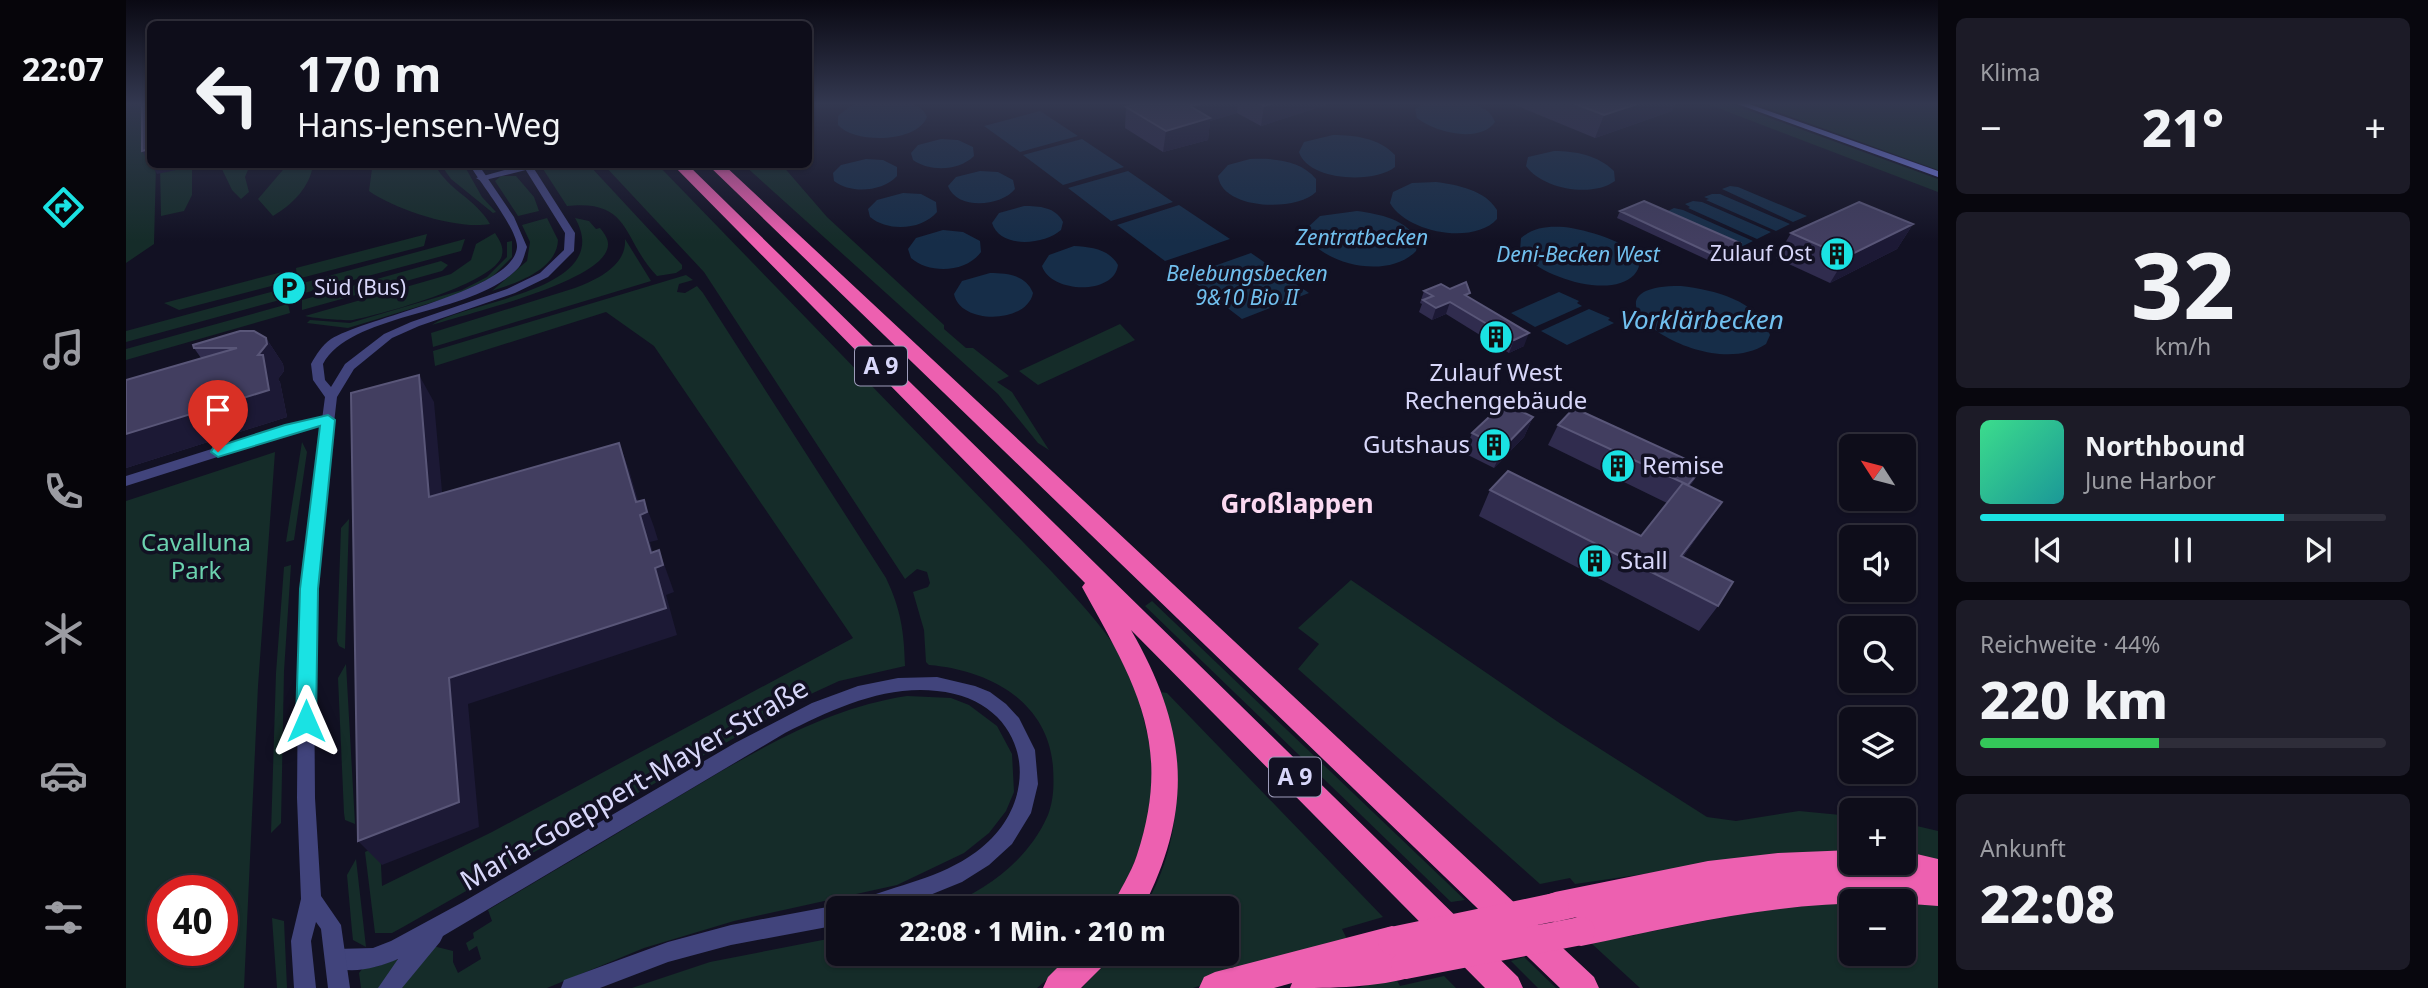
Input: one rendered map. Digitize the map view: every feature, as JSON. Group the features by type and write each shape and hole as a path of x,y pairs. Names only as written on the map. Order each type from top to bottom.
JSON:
{"highway":[{"name":"A 9","path":"683,168 1507,988"},
{"name":"A 9","path":"718,168 1583,988"},
{"path":"1083,567 1149,688 1158,718 1165,760 1162,821 1135,896"},
{"path":"1306,988 1398,953 1555,906 1708,875 1778,867 1839,864"},
{"path":"1916,867 1938,873"},
{"path":"1215,988 1398,953 1581,931 1768,894 1834,886 1887,886 1938,891"},
{"path":"1059,988 1081,966"}],"main road":[{"path":"1868,149 1938,174"}],"street":[{"path":"331,397 319,380 317,364 334,342 361,328 483,288 503,276 520,257 522,248 518,235 475,168"},
{"path":"481,178 519,168"},
{"path":"305,988 301,942 311,898 306,798 306,670 316,518 331,397 349,367 388,336 510,291 544,275 569,251 572,244 570,233 528,168"},
{"path":"126,481 290,429 328,420"},
{"name":"Maria-Goeppert-Mayer-Straße","path":"336,960 373,958 447,922 809,713 837,701 895,685 941,684 979,694 1006,715 1024,745 1030,783 1026,803 1004,841 958,876 906,896"},
{"path":"311,898 331,925 339,988"},
{"path":"572,988 668,952 731,935 826,917"},
{"name":"Maria-Goeppert-Mayer-Straße","path":"389,988 419,948 447,922"}],"green space":[{"path":"126,149 147,149 147,168 156,168 154,244 126,263"},
{"path":"1826,149 1855,149 1938,179 1938,192"},
{"path":"1880,149 1938,149 1938,170"},
{"path":"160,168 192,168 192,195 184,211 161,216"},
{"path":"221,168 249,168 245,177 249,192 241,199 232,190"},
{"path":"285,168 312,168 299,195 273,216 258,199"},
{"path":"437,168 447,182 477,207 490,224 444,221 395,205 369,191 372,169"},
{"path":"443,168 466,168 482,197 496,212 493,213 451,179"},
{"path":"592,168 682,265 682,269 676,273 657,276 615,216 604,209 567,206 543,169"},
{"path":"607,168 661,168 1052,572 1113,643 1129,671 1139,697 1154,766 1152,804 1143,840 1118,896 967,896 1018,860 1040,831 1048,815 1052,797 1053,767 1049,744 1040,724 1012,693 973,674 929,665 926,662 924,630 913,592 928,587 930,583 927,572 917,569 905,579 704,272"},
{"path":"747,168 785,168 827,217 944,325 944,329 966,348 973,348 1009,376 997,382 1012,392 1049,450 1038,443 998,394"},
{"path":"501,176 516,176 534,197 539,211 518,216 495,181"},
{"path":"547,218 558,240 551,260 534,274 492,291 527,261 530,242 522,225"},
{"path":"575,218 589,221 596,229 600,228 607,239 606,252 596,264 554,286 432,325 557,278 575,262 582,243"},
{"path":"495,233 502,248 501,258 477,278 456,288 410,305 353,320 305,316 451,274 471,260 476,244"},
{"path":"427,234 424,246 297,279 296,268"},
{"path":"465,239 461,251 301,294 299,284"},
{"path":"625,239 651,281 433,347 431,333 575,288 601,276 621,257"},
{"path":"512,241 512,257 491,278 453,296 348,328 307,323 310,320 350,323 462,290 487,277 507,257 507,242"},
{"path":"441,261 448,265 442,271 302,310 302,300"},
{"path":"282,272 283,283 179,310 164,303"},
{"path":"686,275 693,280 679,284 677,292 685,293 697,286 703,293 886,578 901,621 905,666 839,681 813,693 403,927 392,933 375,933 365,852 380,845 382,886 492,832 853,638 654,346 606,312 435,366 433,351"},
{"path":"286,288 287,298 126,342 126,331"},
{"path":"288,304 290,313 126,360 126,349"},
{"path":"1120,324 1135,340 1038,385 1019,371"},
{"path":"302,442 307,452 294,540 286,542"},
{"name":"Cavalluna Park","path":"275,452 258,686 244,988 126,988 126,501"},
{"path":"349,519 345,649 339,646 337,641 341,528"},
{"path":"291,565 284,671 281,823 271,833 276,673 284,567"},
{"path":"1351,580 1561,724 1707,817 1736,821 1799,811 1839,815 1839,858 1706,865 1575,884 1570,878 1540,884 1298,669 1319,644 1298,628"},
{"path":"1152,601 1465,900 1451,902 1145,606"},
{"path":"346,664 355,824 345,820 344,813 338,678"},
{"path":"1161,692 1167,693 1383,917 1342,929 1347,939 1193,988 1082,988 1102,966 1239,966 1239,896 1150,896 1166,857 1176,802 1174,747"},
{"path":"907,696 951,698 969,705 997,726 1012,754 1014,792 1006,811 989,833 964,853 897,885 847,896 826,896 826,901 734,921 644,948 547,988 399,988 433,946 453,951 453,962 458,973 481,959 477,946 469,951 466,943 474,938 473,933 492,921 488,910 756,752 814,723 875,702"},
{"path":"1916,826 1938,831 1938,867 1916,863"},
{"path":"356,859 366,947 353,940 347,875"},
{"path":"1916,900 1938,904 1938,988 1640,988 1591,943 1636,935 1632,927 1649,932 1765,910 1839,902 1839,966 1916,966"},
{"path":"272,918 284,921 287,988 277,988"},
{"path":"826,939 826,966 1063,966 1037,988 632,988 710,962"},
{"path":"1524,957 1556,988 1538,988 1511,961"},
{"path":"396,959 399,962 381,988 361,988 359,973 363,968 379,966"},
{"path":"1444,976 1456,988 1357,988 1395,977 1400,986"}],"water":[{"path":"914,149 973,149 974,156 961,165 936,168 913,160 911,153"},
{"path":"1045,149 1097,149 1124,167 1063,185 1023,155"},
{"path":"1300,149 1389,149 1395,155 1395,167 1372,176 1343,177 1315,169 1305,162 1299,152"},
{"path":"1554,151 1578,153 1601,161 1614,171 1615,181 1594,189 1568,188 1543,180 1526,166 1528,157"},
{"path":"866,159 883,160 897,167 897,176 883,185 866,189 849,188 834,181 833,173 841,165"},
{"path":"1250,159 1277,160 1303,168 1316,179 1316,192 1293,203 1277,205 1245,201 1232,196 1223,187 1218,176 1228,165"},
{"path":"980,171 998,172 1013,180 1015,189 1000,199 980,203 960,199 953,194 948,186 956,177"},
{"path":"1128,171 1173,202 1111,221 1068,188"},
{"path":"1436,182 1478,193 1492,203 1497,210 1497,219 1473,232 1441,232 1411,222 1390,203 1393,192 1412,183"},
{"path":"1730,186 1807,216 1793,222 1722,189"},
{"path":"903,193 921,194 936,202 937,212 923,222 905,227 886,225 870,217 868,209 877,200"},
{"path":"1720,194 1790,224 1776,231 1704,197"},
{"path":"1702,202 1771,232 1757,239 1688,208 1690,207 1685,204"},
{"path":"1179,205 1230,239 1165,261 1117,225"},
{"path":"1024,206 1052,210 1063,222 1061,230 1034,241 1013,241 1004,237 992,223 999,213"},
{"path":"1674,208 1753,241 1739,248 1669,216 1666,212"},
{"name":"Zentratbecken","path":"1357,211 1383,216 1400,223 1418,242 1416,251 1392,264 1361,266 1332,257 1309,240 1307,228 1320,216"},
{"name":"Deni-Becken West","path":"1564,227 1600,235 1627,248 1636,256 1639,265 1634,275 1623,282 1609,285 1575,282 1542,269 1520,251 1521,238 1536,229"},
{"path":"943,230 963,232 980,241 981,252 966,264 947,269 927,267 911,258 908,249 916,238"},
{"path":"1074,246 1093,248 1110,255 1118,265 1114,275 1106,282 1082,287 1057,282 1047,275 1042,266 1049,255"},
{"name":"Belebungsbecken 9&10 Bio II","path":"1251,253 1309,293 1242,319 1186,276"},
{"path":"990,273 1009,275 1026,282 1033,293 1028,303 1019,311 994,317 968,311 959,304 954,294 962,281"},
{"name":"Vorklärbecken","path":"1681,286 1707,290 1745,305 1764,323 1770,335 1766,344 1739,354 1709,353 1680,344 1656,330 1640,315 1636,301 1649,290"},
{"path":"1559,292 1579,301 1577,303 1582,306 1535,327 1511,313"},
{"path":"1589,309 1610,318 1608,320 1614,323 1567,345 1541,331"}],"building":[{"path":"1644,201 1740,243 1714,255 1620,211"},
{"path":"1859,202 1913,224 1846,257 1791,233"},
{"path":"1466,282 1470,293 1465,295 1529,333 1514,340 1450,302 1436,308 1423,300 1433,296 1424,291 1441,284 1450,289"},
{"path":"240,331 254,331 266,338 267,344 258,355 263,355 269,390 126,434 126,380 237,348 194,348 193,345"},
{"path":"419,375 429,497 619,443 636,502 644,500 647,512 640,515 651,553 659,550 663,565 655,568 666,608 449,678 459,802 358,841 351,393"},
{"path":"1504,403 1533,417 1503,448 1472,433"},
{"path":"1574,408 1703,467 1688,485 1558,425"},
{"path":"1508,471 1641,536 1683,483 1722,502 1681,556 1733,582 1718,606 1490,490"}],"place":[{"name":"Zulauf Ost","path":"1837,254"},
{"name":"Süd (Bus)","path":"289,288"},
{"name":"Zulauf West Rechengebäude","path":"1496,337"},
{"name":"Gutshaus","path":"1494,445"},
{"name":"Remise","path":"1618,466"},
{"name":"Stall","path":"1595,561"}],"district":[{"name":"Großlappen","path":"1297,504"}],"route":[{"path":"218,452 328,420 309,589 306,721"}]}
